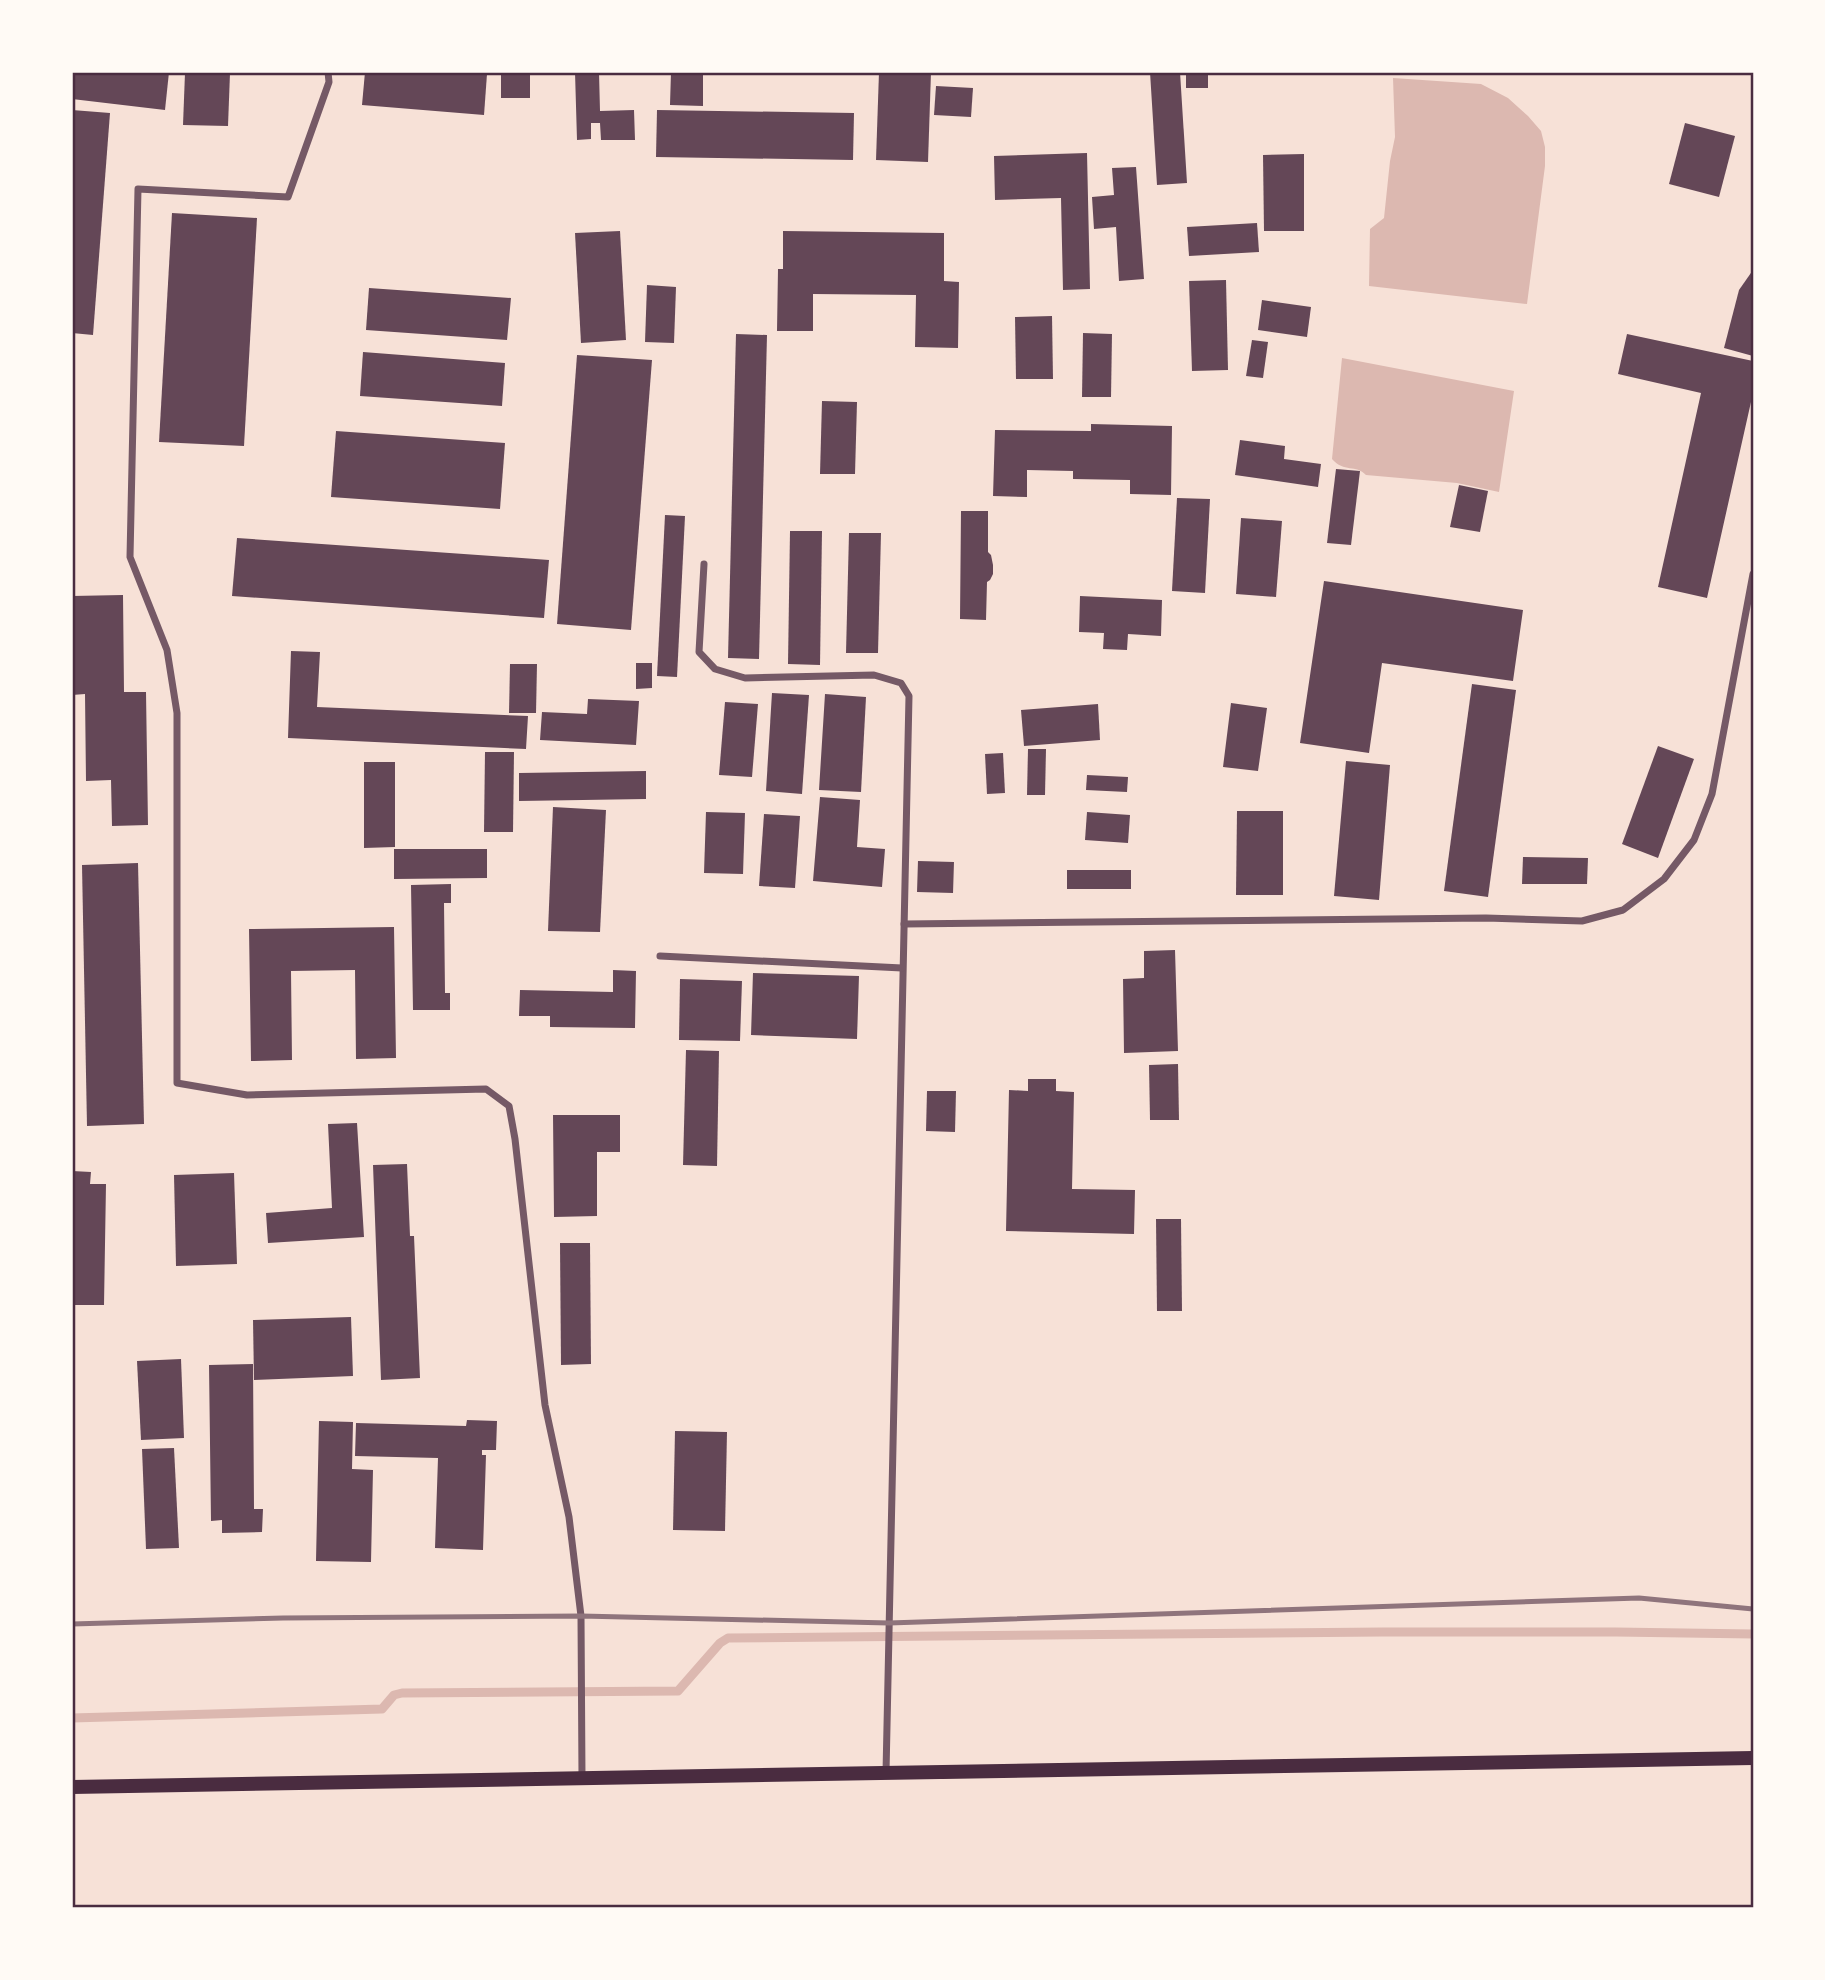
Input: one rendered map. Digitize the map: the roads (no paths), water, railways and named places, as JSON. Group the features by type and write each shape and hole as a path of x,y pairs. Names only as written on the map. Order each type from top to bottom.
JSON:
{"main road":[{"path":"72,1787 1753,1758"}],"street":[{"path":"328,72 329,82 288,197 138,189 130,556 167,650 177,713 177,1083 247,1095 486,1089 509,1106 545,1405 569,1517 581,1616 582,1779"},
{"path":"704,564 699,652 715,669 745,678 874,675 901,683 909,696 886,1773"},
{"path":"904,924 1486,918 1582,921 1623,910 1664,879 1694,840 1712,794 1753,574"},
{"path":"660,956 902,968"}],"waterway":[{"path":"72,1718 382,1709 394,1695 402,1693 678,1691 720,1643 728,1638 1382,1632 1753,1634"}],"railway":[{"path":"72,1624 283,1618 581,1616 889,1623 1639,1598 1753,1609"}]}
